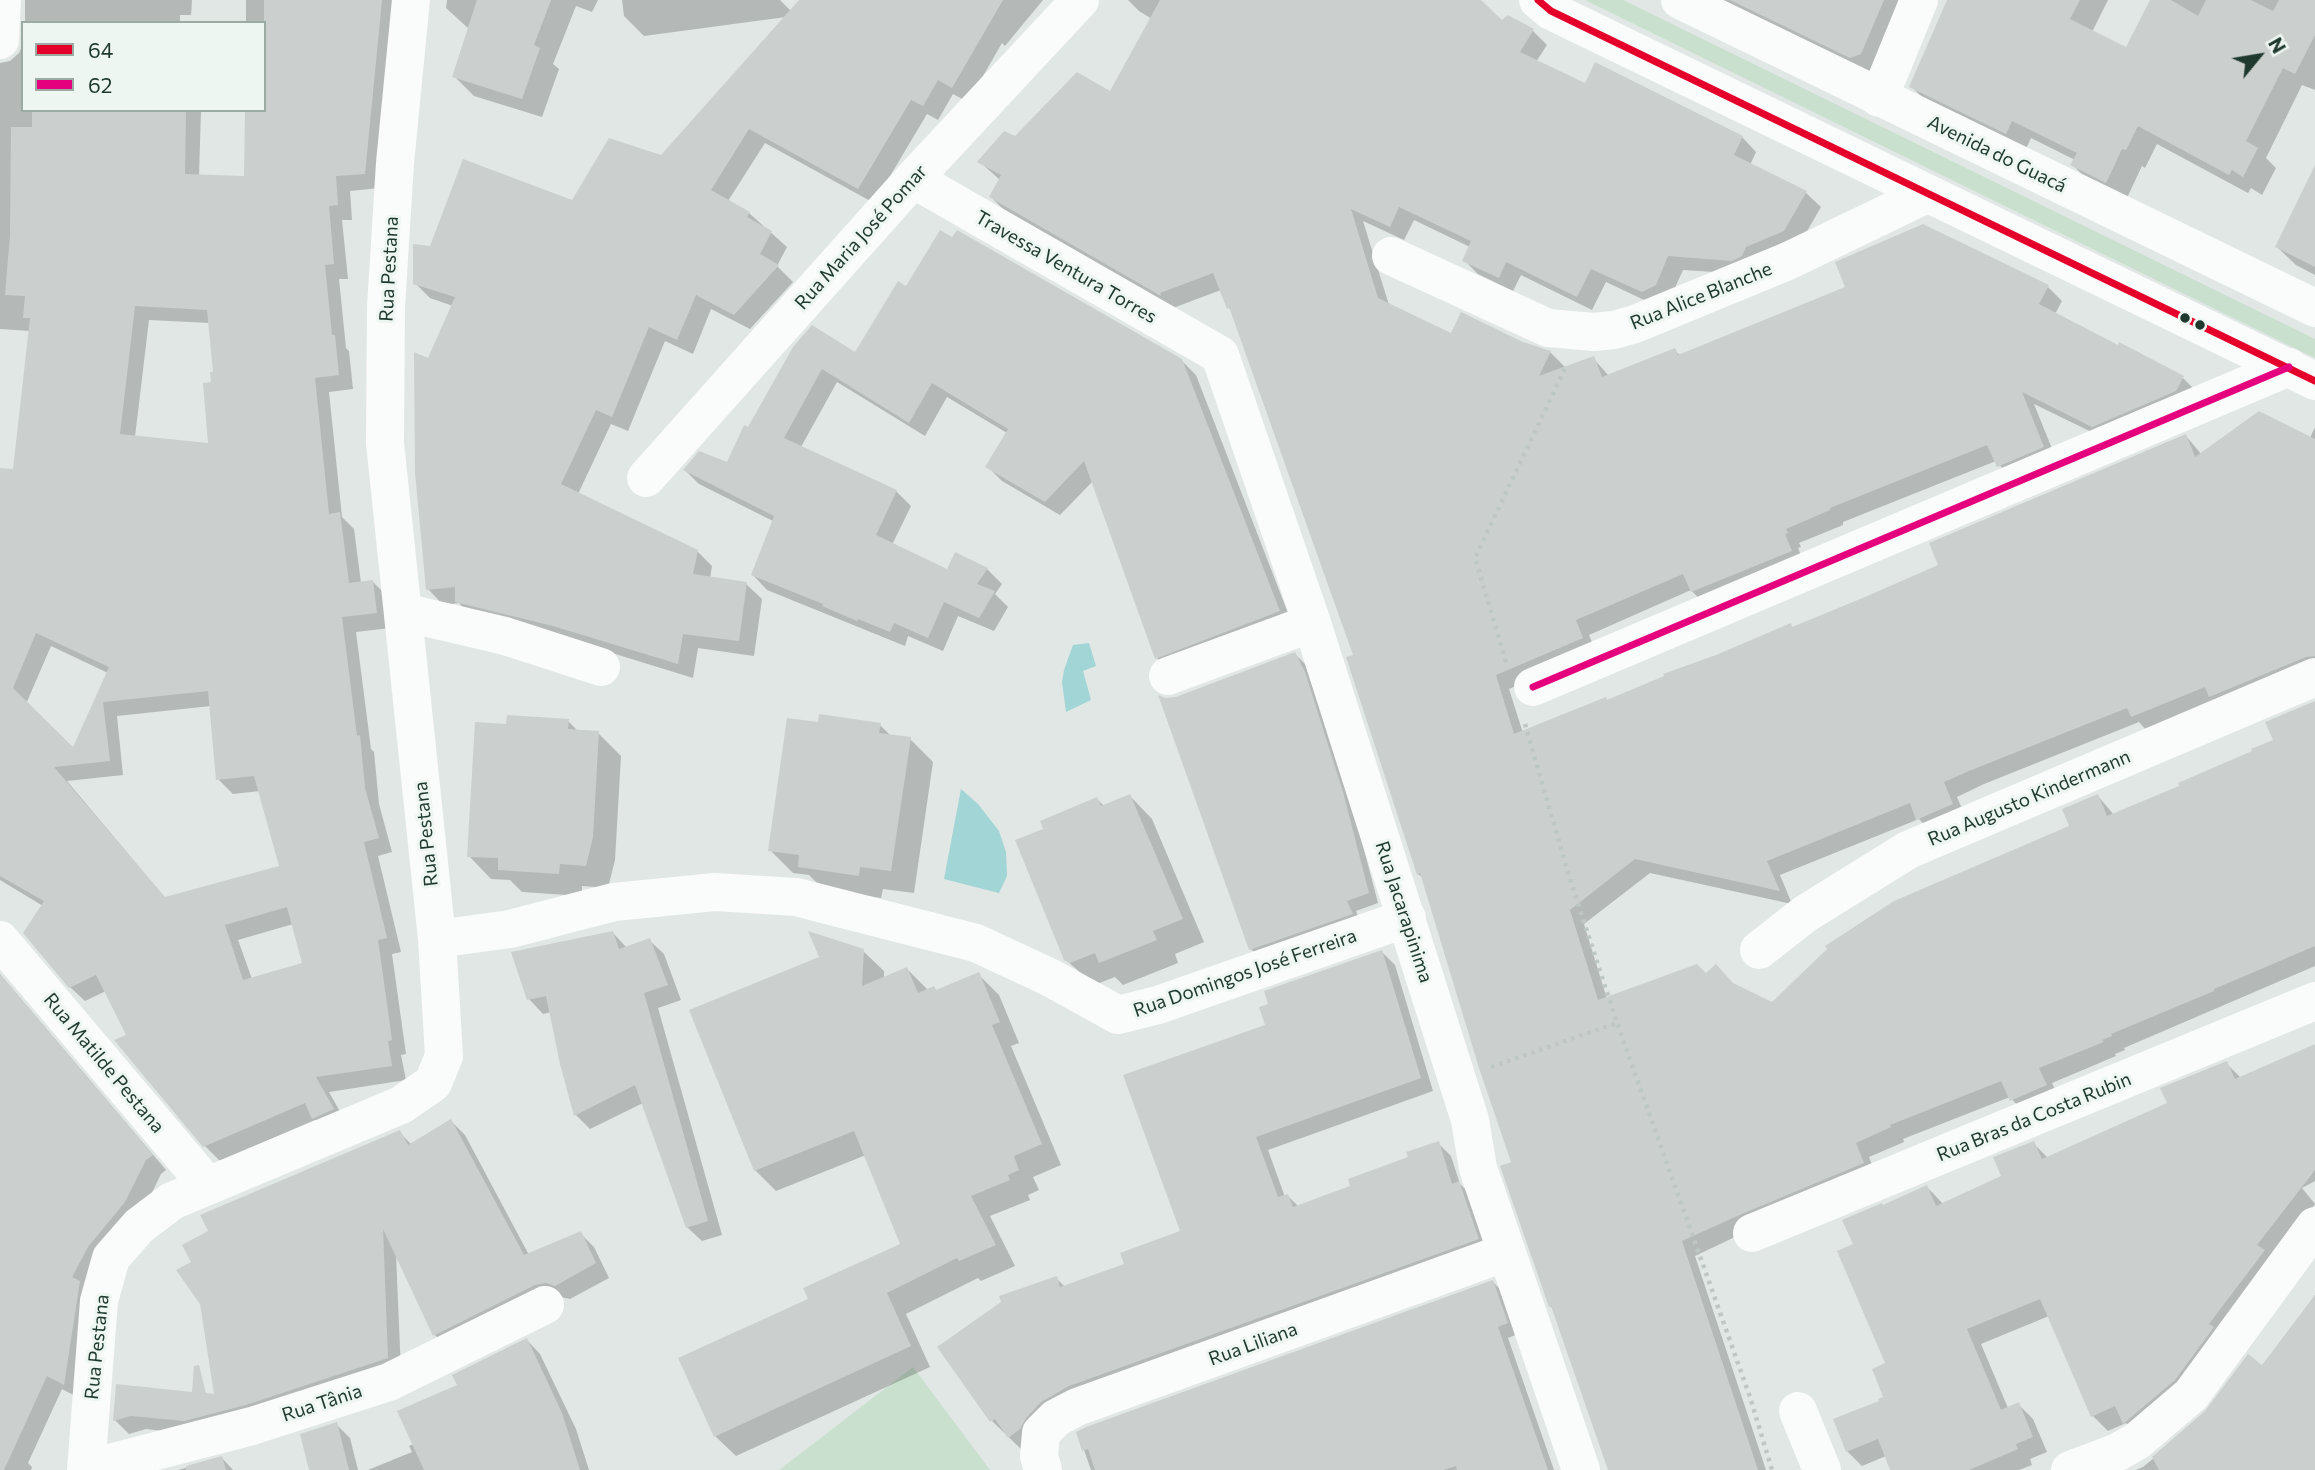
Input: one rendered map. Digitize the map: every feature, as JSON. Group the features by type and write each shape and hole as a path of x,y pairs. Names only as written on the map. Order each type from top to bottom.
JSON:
{"street":[{"path":"0,40 2,0"},
{"name":"Rua Pestana","path":"86,1470 99,1301 111,1258 139,1226 172,1201 401,1105 433,1083 444,1056 438,939 385,443 386,307 395,163 411,0"},
{"name":"Rua Maria José Pomar","path":"646,478 913,179 1080,0"},
{"path":"1538,0 1550,11 2302,374"},
{"name":"Avenida do Guacá","path":"1679,0 2220,260 2315,309"},
{"path":"1879,98 1919,0"},
{"name":"Travessa Ventura Torres","path":"913,179 1220,355"},
{"name":"Rua Alice Blanche","path":"1391,256 1548,328 1614,330 1636,324 1788,261 1927,194"},
{"name":"Rua Jacarapinima","path":"1220,355 1312,623 1470,1120 1478,1168 1581,1470"},
{"path":"1521,692 2302,374"},
{"path":"403,612 505,636 601,667"},
{"path":"1168,676 1312,623"},
{"name":"Rua Augusto Kindermann","path":"1759,950 1805,914 1908,850 2315,677"},
{"name":"Rua Domingos José Ferreira","path":"438,939 510,929 614,902 715,892 796,897 976,943 1051,978 1118,1016 1158,1005 1406,918"},
{"name":"Rua Matilde Pestana","path":"0,940 208,1186"},
{"name":"Rua Bras da Costa Rubin","path":"1752,1233 2315,1001"},
{"path":"2070,1470 2119,1452 2137,1441 2191,1395 2315,1226"},
{"name":"Rua Liliana","path":"1043,1470 1039,1457 1041,1433 1056,1418 1077,1407 1507,1252"},
{"name":"Rua Tânia","path":"86,1470 252,1426 389,1381 545,1306"},
{"path":"1798,1411 1822,1470"}],"path":[{"path":"1582,331 1475,558 1521,692 1569,876 1617,1023 1750,1397 1772,1470"},
{"path":"1457,1079 1617,1023"}],"green space":[{"path":"1585,0 1623,0 2315,339 2315,358"},
{"path":"913,1367 990,1470 779,1470"}],"water":[{"path":"1089,643 1096,666 1083,671 1091,700 1066,712 1062,682 1064,670 1073,645"},
{"path":"961,789 978,804 999,831 1006,852 1007,876 999,893 944,879"}],"building":[{"path":"264,0 382,0 365,174 336,176 338,205 329,206 334,264 325,265 339,375 315,378 329,514 340,512 349,583 373,580 377,613 342,617 357,736 360,735 365,788 379,838 364,842 387,938 378,940 392,1040 388,1041 392,1066 316,1077 334,1109 312,1119 305,1103 203,1147 114,1040 126,1035 96,975 69,988 23,933 44,901 0,876 0,468 13,469 30,318 23,318 25,296 5,295 10,235 11,127 32,127 32,112 186,112 185,174 244,176 245,112 266,112","holes":["135,306 207,310 213,372 210,372 211,382 203,383 208,443 120,434","36,633 109,667 73,747 13,688","208,691 216,780 254,776 279,866 165,897 54,767 110,761 103,702","287,907 302,963 243,980 225,925"]},
{"path":"477,0 551,0 534,45 540,48 522,99 452,77"},
{"path":"799,0 1003,0 952,88 938,80 923,106 911,100 858,189 749,129 711,190 750,212 747,217 772,231 760,254 779,265 734,315 696,295 677,340 649,327 612,417 596,410 561,484 698,550 693,574 747,582 739,641 683,634 678,664 553,626 455,602 455,587 426,590 415,473 414,352 428,358 455,297 413,284 413,244 430,246 463,159 572,200 609,138 661,155"},
{"path":"1160,0 1481,0 1502,20 1508,15 1534,29 1520,52 1585,83 1595,62 1743,136 1734,155 1807,191 1784,231 1746,247 1742,256 1732,261 1668,256 1656,285 1642,292 1591,269 1577,297 1506,262 1499,278 1462,261 1471,241 1399,207 1390,227 1351,209 1378,298 1451,333 1461,312 1523,342 1551,351 1539,376 1594,356 1602,377 1675,348 1678,355 1845,287 1835,262 1923,224 2049,285 2039,304 2184,376 2176,391 2092,427 2022,392 2044,447 1997,467 1987,445 1830,508 1786,529 1788,533 1785,534 1792,551 1691,592 1683,574 1576,620 1583,638 1496,675 1514,734 1606,697 1607,700 1664,676 1663,674 1791,623 1792,627 1938,565 1929,543 2186,434 2195,457 2259,411 2315,439 2315,656 2306,657 2209,697 2205,687 2131,717 2127,708 1969,771 1944,782 1953,804 1916,820 1910,803 1767,861 1780,891 1635,859 1570,910 1598,1000 1697,964 1706,973 1716,964 1733,983 1772,1002 1827,949 1825,946 1894,901 2069,826 2062,809 2098,794 2107,816 2179,786 2178,783 2273,740 2265,722 2315,701 2315,946 2111,1034 2112,1036 2102,1040 2104,1042 2039,1068 2047,1085 2010,1101 2001,1081 1890,1125 1891,1127 1856,1143 1864,1163 1682,1241 1758,1470 1608,1470 1500,1166 1511,1162 1479,1068 1420,873 1417,875 1346,657 1353,655 1229,307 1227,309 1213,273 1160,293 1161,296 989,197 1001,175 977,162 1004,131 1015,136 1077,72 1110,91"},
{"path":"1730,0 1884,0 1861,54 1850,58"},
{"path":"1947,0 2080,0 2070,19 2126,47 2150,0 2171,0 2198,16 2206,0 2251,0 2273,11 2279,0 2315,0 2315,35 2295,74 2283,68 2246,141 2258,148 2243,177 2232,170 2229,175 2138,126 2126,150 2122,149 2106,183 2070,165 2077,153 2012,121 2006,134 1909,87"},
{"path":"2315,165 2315,267 2275,247"},
{"path":"940,230 952,237 957,230 1182,359 1280,611 1155,659 1084,461 1045,502 985,467 1008,429 932,383 909,423 822,369 784,438 897,490 876,535 947,569 955,552 988,568 977,584 995,591 979,618 944,602 928,638 894,623 890,632 858,619 857,621 751,575 774,516 683,470 699,451 727,462 744,425 748,427 793,347 812,325 855,352 898,281 906,286"},
{"path":"1295,652 1305,672 1343,792 1369,893 1347,901 1353,914 1249,950 1158,695 1165,698 1176,697"},
{"path":"819,714 881,723 879,733 911,737 891,871 860,867 859,876 798,867 799,855 768,851 787,718 818,722"},
{"path":"507,715 569,719 568,729 599,731 593,837 586,866 560,864 559,874 498,870 498,858 467,857 475,722 506,724"},
{"path":"1130,794 1183,919 1153,931 1157,940 1099,963 1095,953 1070,963 1064,960 1015,840 1043,829 1040,821 1097,797 1101,806"},
{"path":"613,931 619,949 650,938 668,985 644,993 708,1221 686,1228 635,1085 574,1116 546,996 527,1000 511,952"},
{"path":"808,931 864,949 862,986 907,967 918,993 934,986 936,990 979,972 1000,1022 992,1025 1042,1144 1014,1156 1019,1170 1008,1175 1010,1180 971,1196 996,1245 959,1261 957,1258 887,1293 911,1346 714,1437 678,1358 808,1299 803,1288 900,1244 854,1131 754,1171 689,1010 819,957"},
{"path":"1382,950 1421,1078 1256,1137 1278,1197 1288,1194 1293,1207 1350,1186 1348,1179 1408,1157 1406,1152 1439,1141 1452,1184 1459,1181 1479,1239 1069,1386 1041,1402 1020,1429 1008,1438 995,1419 990,1422 937,1347 1001,1302 999,1296 1057,1276 1060,1287 1124,1264 1120,1253 1180,1231 1123,1075 1265,1025 1259,1007 1268,1004 1264,991"},
{"path":"0,974 153,1155 146,1160 125,1202 88,1247 72,1277 80,1281 64,1385 47,1376 4,1470 0,1470"},
{"path":"2315,1044 2315,1170 2257,1245 2265,1250 2209,1324 2214,1327 2175,1380 2123,1424 2115,1406 2091,1417 2040,1299 1967,1329 2001,1410 2019,1402 2033,1437 2016,1444 2018,1449 1969,1470 1890,1470 1878,1439 1846,1452 1833,1419 1883,1397 1872,1369 1885,1363 1837,1251 1853,1244 1842,1220 1927,1185 1936,1206 2001,1176 1993,1157 2034,1141 2042,1159 2167,1103 2160,1088 2227,1061 2235,1079"},
{"path":"451,1119 524,1255 581,1231 596,1263 555,1286 546,1283 535,1285 433,1336 383,1229 388,1358 246,1405 184,1421 131,1416 113,1421 116,1384 192,1392 194,1366 199,1365 206,1393 214,1394 200,1304 176,1270 191,1262 182,1245 208,1231 200,1215 400,1130 408,1145"},
{"path":"1493,1280 1508,1323 1498,1327 1548,1470 1457,1470 1456,1466 1443,1470 1095,1470 1088,1449 1082,1451 1076,1432 1086,1427"},
{"path":"2315,1295 2315,1470 2159,1470 2152,1457 2205,1411 2248,1354 2262,1365"},
{"path":"527,1338 562,1413 580,1470 424,1470 397,1411 457,1385 452,1375"},
{"path":"337,1422 349,1470 309,1470 300,1434"},
{"path":"222,1456 226,1470 186,1470 186,1466"}],"transit line":[{"name":"64","path":"1538,0 1551,11 2315,381"},
{"name":"62","path":"1533,687 2289,367"}]}
